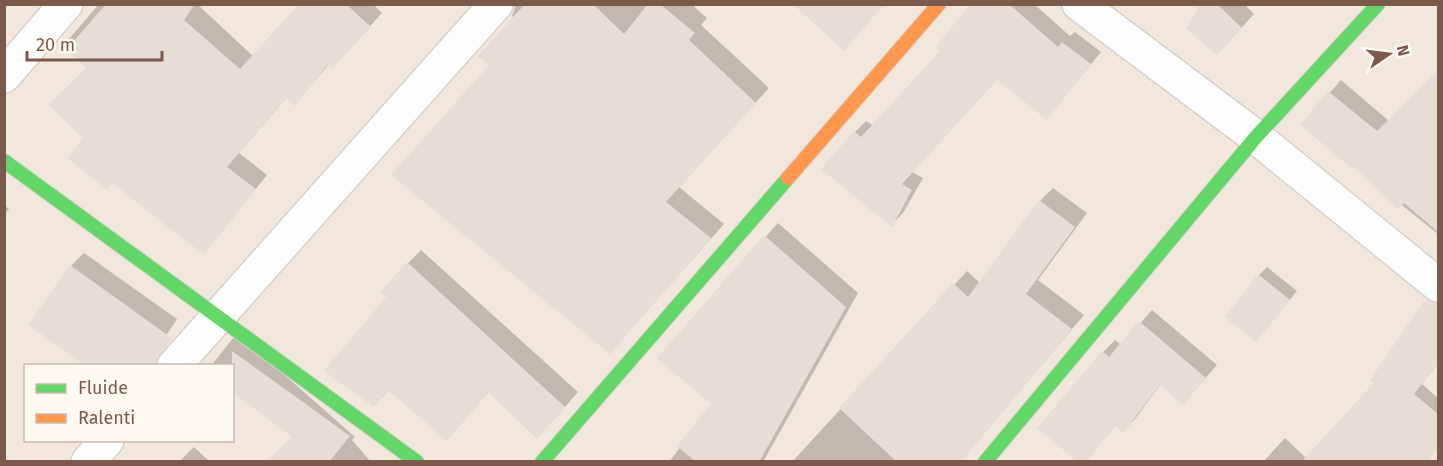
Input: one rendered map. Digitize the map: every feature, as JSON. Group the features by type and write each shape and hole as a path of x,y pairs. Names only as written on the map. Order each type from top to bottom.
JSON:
{"street":[{"path":"4,76 66,4"},
{"path":"176,364 496,4"},
{"path":"542,462 939,4"},
{"path":"1079,4 1257,137 1438,285"},
{"path":"985,462 1257,137 1378,4"},
{"path":"4,161 417,462"},
{"path":"88,462 106,442"}],"shaded area":[{"path":"4,5 1438,5 1438,461 5,461"}],"building":[{"path":"106,4 195,4 184,20 240,69 299,4 346,4 371,27 332,69 327,65 295,106 286,98 227,167 256,189 204,255 112,183 107,190 67,158 83,138 48,105 86,68 66,50"},
{"path":"525,4 593,4 624,34 648,4 660,4 695,33 689,40 756,103 666,202 711,238 610,354 391,175 489,65 478,56"},
{"path":"793,4 884,4 844,51"},
{"path":"970,4 1009,4 1058,47 1062,42 1091,64 1047,120 997,80 902,184 912,190 892,227 821,169 854,131 861,137 940,51 936,47"},
{"path":"1200,4 1217,4 1242,28 1217,55 1186,29"},
{"path":"1438,70 1438,232 1404,203 1398,209 1354,167 1353,169 1300,125 1328,91 1377,131"},
{"path":"1039,200 1075,227 1026,294 1072,329 961,462 897,462 839,408 953,283 968,297"},
{"path":"764,235 846,307 759,462 696,462 677,446 711,404 657,358"},
{"path":"407,262 565,407 537,439 488,392 447,441 388,390 374,407 324,371 386,297 380,292"},
{"path":"70,265 173,339 160,354 157,364 83,364 28,325"},
{"path":"1258,274 1290,300 1256,342 1225,317"},
{"path":"1425,299 1438,303 1438,363 1414,394 1438,414 1438,447 1427,462 1301,462 1374,383 1370,380"},
{"path":"1139,321 1206,378 1183,405 1160,385 1123,433 1115,426 1086,462 1078,462 1037,428 1102,351 1109,357"},
{"path":"232,351 350,436 329,462 266,462 292,437 234,394 234,364 232,364"}],"traffic: fast":[{"path":"985,462 1256,137 1378,4"},
{"path":"4,161 417,462"},
{"path":"542,462 788,178"}],"traffic: slow":[{"path":"788,178 939,4"}]}
